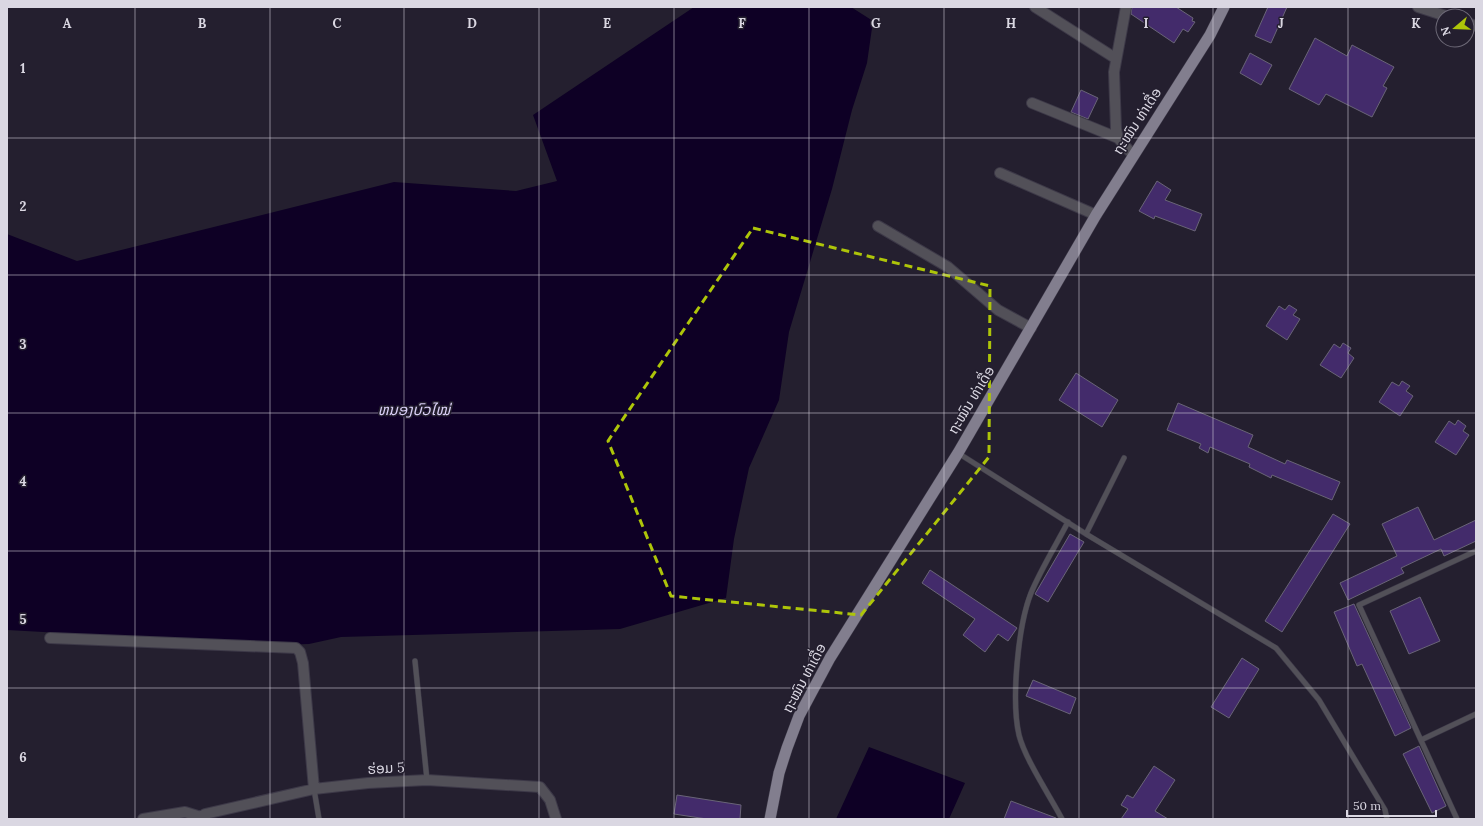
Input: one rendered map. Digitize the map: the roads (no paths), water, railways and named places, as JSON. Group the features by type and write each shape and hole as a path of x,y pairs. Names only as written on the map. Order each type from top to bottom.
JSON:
{"main road":[{"name":"ຖະໝົນ ທ່າເດື່ອ","path":"770,819 779,773 799,716 830,658 958,453 1096,215 1210,35 1224,7"}],"street":[{"path":"1034,7 1115,58"},
{"path":"1118,138 1116,129 1115,58 1126,7"},
{"path":"1418,7 1435,12"},
{"path":"1032,103 1118,138 1133,155"},
{"path":"1000,173 1096,215"},
{"path":"878,226 948,267 998,310 1031,328"},
{"path":"50,638 296,648 300,652 304,663 314,789"},
{"name":"ຮ່ອມ 5","path":"201,818 205,814 314,789 368,783 427,780 540,786 550,800 556,819"},
{"path":"143,819 185,812 201,818"}],"lane":[{"path":"958,453 1086,534 1276,648 1319,700 1385,810 1387,819"},
{"path":"1086,534 1124,458"},
{"path":"1062,819 1028,757 1020,736 1016,715 1021,636 1031,593 1068,522"},
{"path":"1457,819 1359,605 1476,551"},
{"path":"415,661 427,780"},
{"path":"1421,740 1476,714"},
{"path":"314,789 319,819"}],"water":[{"name":"ຫນອງບົວໄໝ່","path":"694,7 851,7 873,21 867,63 852,110 832,189 789,332 779,400 749,468 734,539 726,598 620,629 341,637 309,644 278,645 7,630 7,234 77,261 394,182 516,191 557,181 533,115"},
{"path":"869,747 965,783 949,819 836,819"}]}
